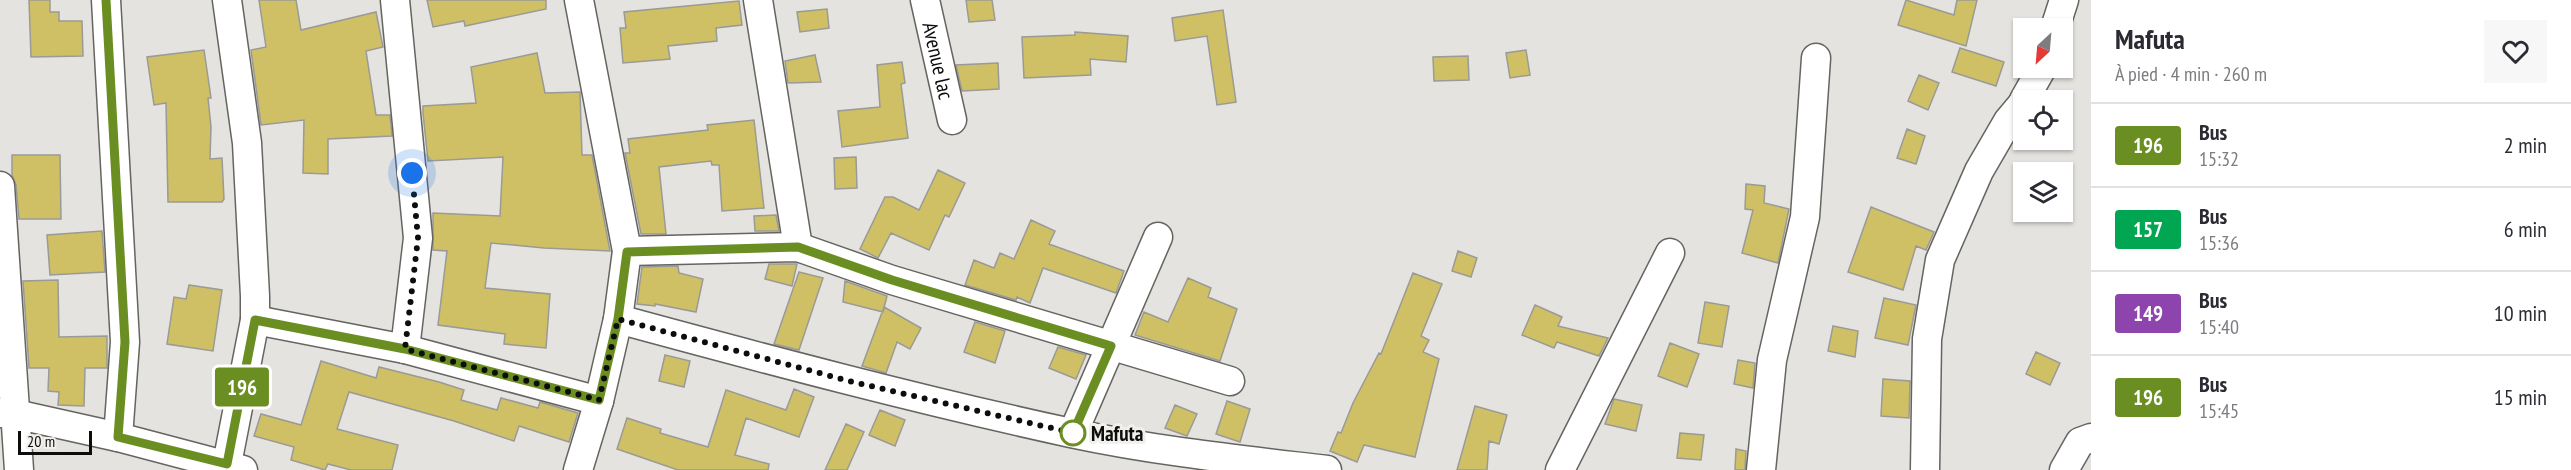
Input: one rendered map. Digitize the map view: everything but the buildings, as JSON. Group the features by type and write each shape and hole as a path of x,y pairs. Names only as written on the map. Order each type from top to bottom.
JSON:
{"street":[{"path":"106,0 125,342 118,437"},
{"path":"7,413 118,437 235,467 255,320 247,143 227,0"},
{"path":"395,0 418,238 405,349"},
{"path":"578,470 599,400 618,319 627,252 579,0"},
{"path":"758,0 798,247"},
{"name":"Avenue lac","path":"925,0 952,120"},
{"path":"2058,18 2064,0"},
{"path":"1761,470 1773,360 1805,218 1816,58"},
{"path":"1925,470 1927,339 1940,260 1979,171 2013,115"},
{"path":"0,186 7,413 19,470"},
{"path":"1073,433 1158,237"},
{"path":"627,252 798,247 892,280 1230,381"},
{"path":"1560,470 1670,252"},
{"path":"618,319 849,381 1073,433 1207,455 1327,470"},
{"path":"255,320 405,349 599,400"},
{"path":"2064,470 2080,442 2091,438"}],"bus line":[{"name":"196","path":"106,0 125,342 118,437 227,464 255,320 405,349 599,400 618,319 627,252 798,247 892,280 1111,346 1073,433"}],"place":[{"name":"Mafuta","path":"1073,433"}],"route":[{"path":"412,173 418,238 405,349 599,400 618,319 849,381 1073,433"}]}
